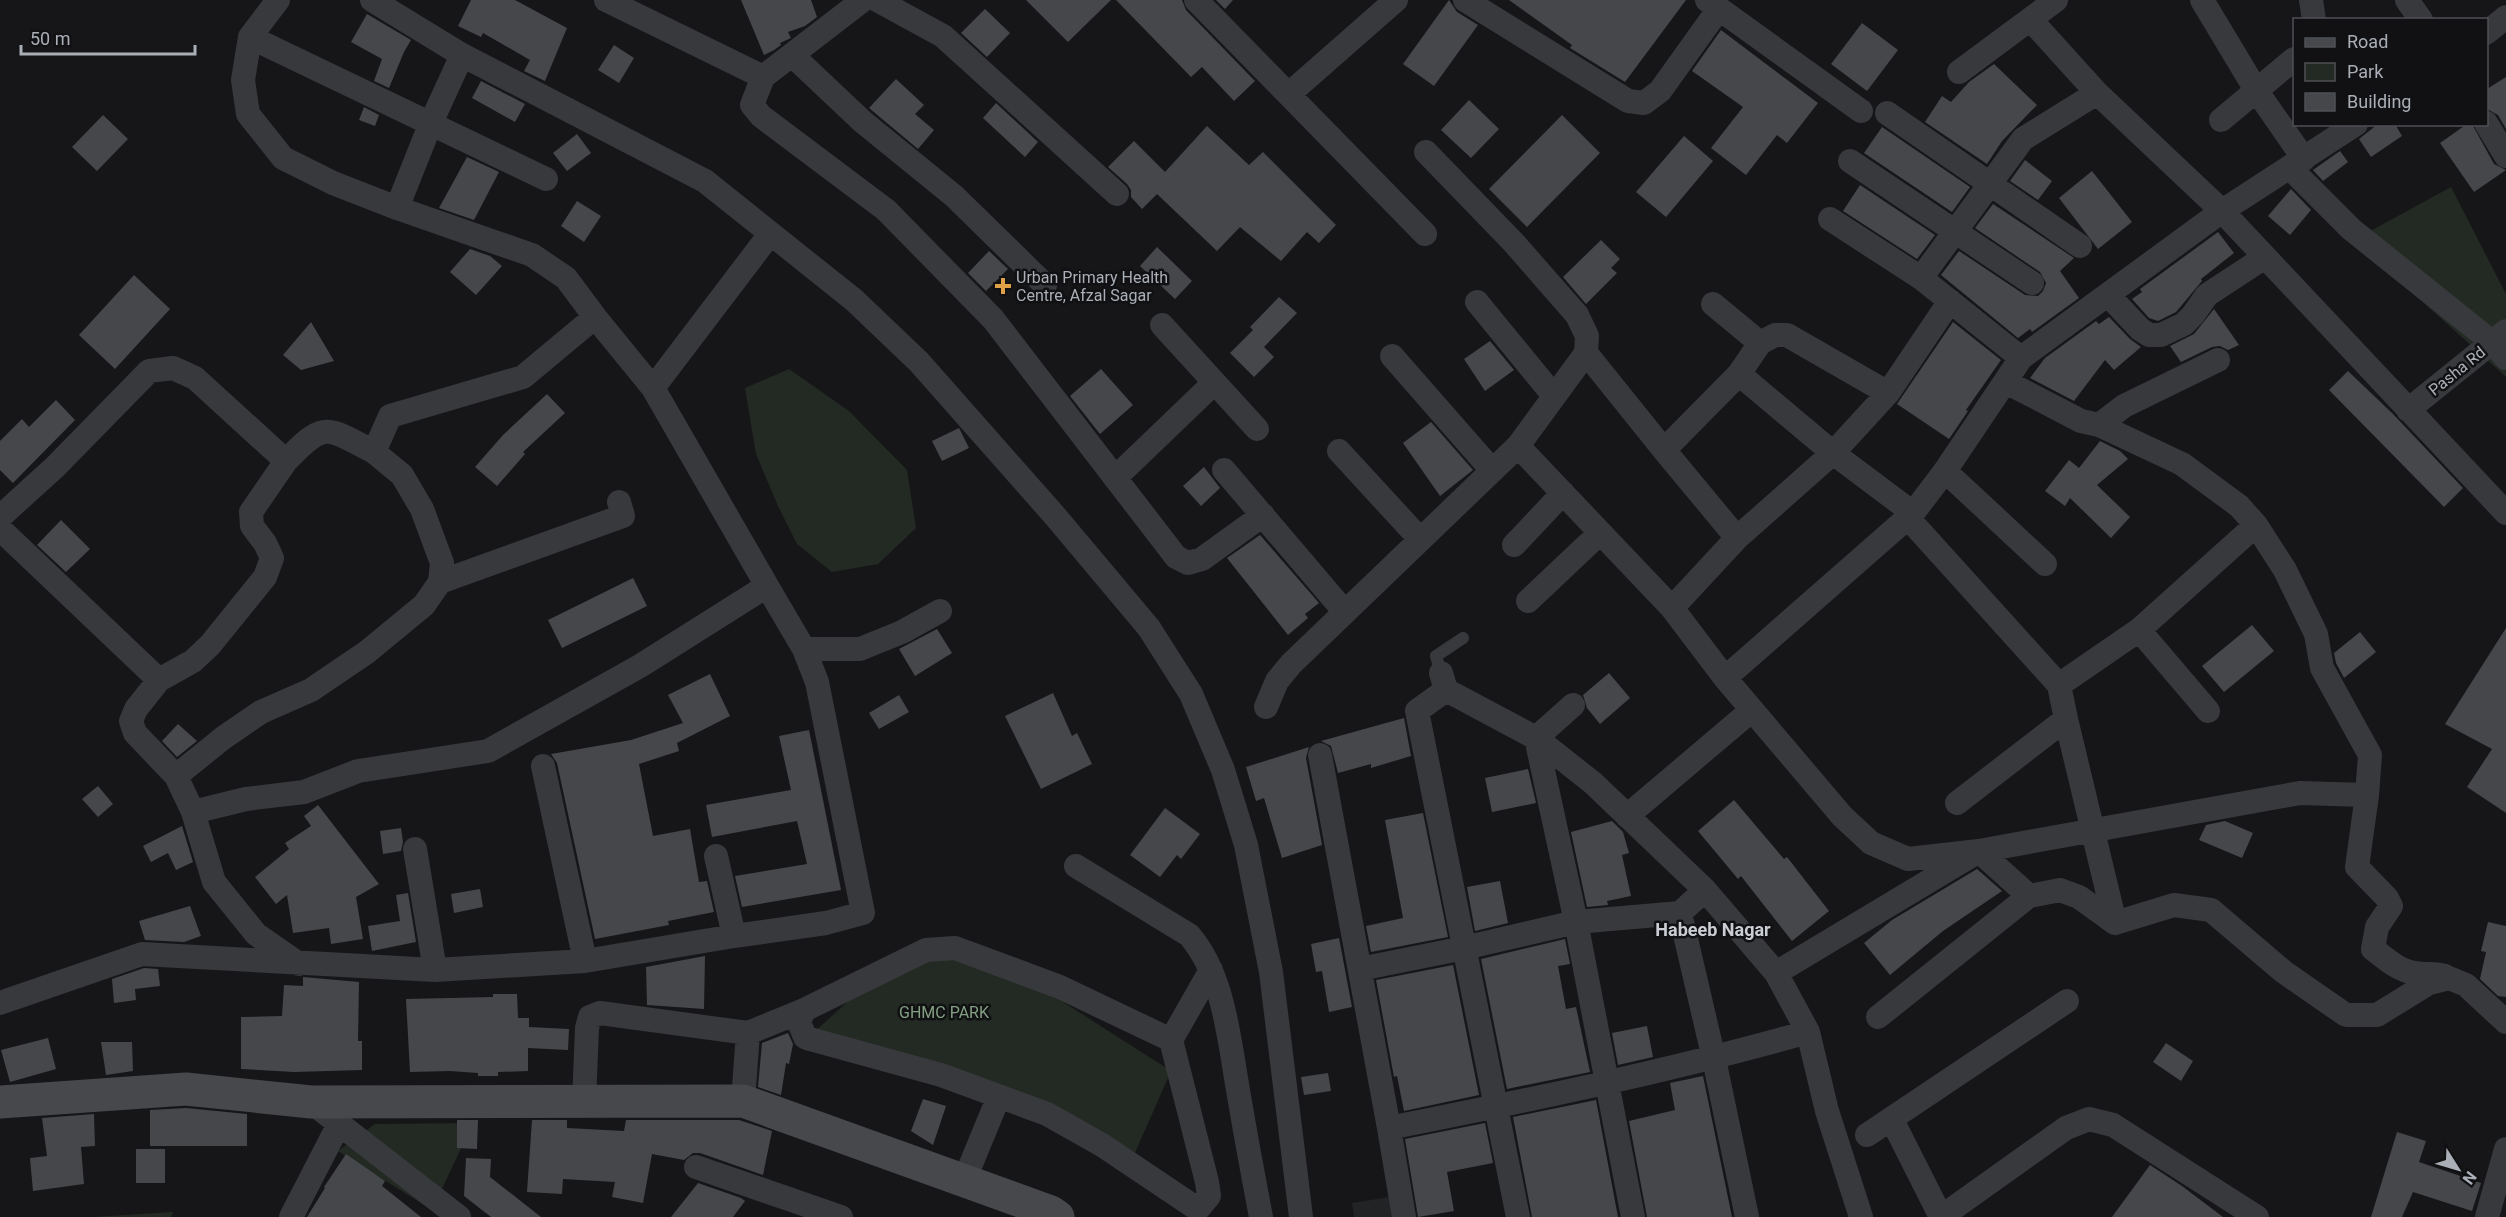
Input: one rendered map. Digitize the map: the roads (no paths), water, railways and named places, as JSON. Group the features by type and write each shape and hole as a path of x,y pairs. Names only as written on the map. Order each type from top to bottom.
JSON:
{"street":[{"path":"0,1003 142,954 435,970 585,961 826,923 863,913 817,682 804,649 653,388 566,278 532,255 333,183 284,158 248,114 243,80 250,37 278,0"},
{"path":"372,0 462,55 705,181 854,300 919,362 1055,516 1149,628 1191,694 1223,770 1246,845 1271,972 1301,1217"},
{"path":"606,0 763,77"},
{"path":"863,0 763,77 752,105 761,116 886,210 993,319 1176,556 1188,563 1202,559 1263,515"},
{"path":"877,0 943,36 1116,194"},
{"path":"1196,0 1425,234"},
{"path":"1289,94 1396,0"},
{"path":"1465,0 1628,101 1644,103 1660,91 1712,5 1861,111"},
{"path":"1959,72 2056,0"},
{"path":"2311,0 2314,18"},
{"path":"2407,0 2420,18"},
{"path":"2503,0 2506,4"},
{"path":"2204,1 2297,163 2350,228 2501,344"},
{"path":"2488,32 2506,17"},
{"path":"2031,20 2097,93 2222,211 2506,513"},
{"path":"250,37 546,179"},
{"path":"397,208 430,125 462,55"},
{"path":"793,56 863,122 954,196 1045,285"},
{"path":"2221,120 2293,61"},
{"path":"1921,278 2023,139 2097,93"},
{"path":"1887,113 2080,246"},
{"path":"2488,125 2506,156"},
{"path":"1725,678 1911,515 1945,471 2021,358 2222,211 2353,126"},
{"path":"1266,707 1277,681 1291,664 1419,538 1518,446 1586,353 1587,336 1577,315 1514,243 1426,152"},
{"path":"1851,161 2032,284"},
{"path":"1830,219 1921,278 2021,358"},
{"path":"653,388 770,234"},
{"path":"2108,295 2140,329 2149,335 2161,335 2184,324 2193,315 2206,294 2265,257"},
{"path":"1672,609 1737,538 1833,453 1888,393 1950,301"},
{"path":"1477,302 1554,396"},
{"path":"1713,304 1760,343"},
{"path":"374,452 390,416 523,377 595,317"},
{"path":"1162,325 1257,429"},
{"path":"1664,450 1739,374 1760,343 1774,335 1787,335 1888,393"},
{"name":"Pasha Rd","path":"2408,410 2501,344"},
{"path":"1586,353 1737,538"},
{"path":"1392,356 1491,469"},
{"path":"2099,425 2124,406 2218,360"},
{"path":"0,518 55,467 148,371 173,368 195,378 286,461"},
{"path":"1739,374 1911,515 2058,685 2115,923"},
{"path":"2006,382 2081,421 2099,425 2182,464 2239,506 2256,525 2285,570 2316,634 2322,668 2370,754 2367,795 2356,867 2387,898 2391,906 2378,927 2373,949 2399,968 2414,973 2437,974 2466,985 2506,1022"},
{"path":"1115,478 1214,383"},
{"path":"176,776 223,738 261,712 311,690 367,652 424,605 440,582 442,563 422,509 402,475 374,452 336,433 320,432 308,438 286,461 251,513 252,526 265,543 272,558 266,577 210,645 193,661 159,680 136,709 131,721 135,733 176,776 193,812 214,882 256,934 300,964"},
{"path":"1518,446 1672,609 1725,678 1842,816 1871,843 1908,859 1979,851 2300,793 2367,795"},
{"path":"1339,451 1419,538"},
{"path":"1224,470 1344,611"},
{"path":"1945,471 2045,564"},
{"path":"1514,545 1563,494"},
{"path":"440,582 623,516 619,502"},
{"path":"2058,685 2139,630 2256,525"},
{"path":"0,528 159,680"},
{"path":"1528,601 1600,533"},
{"path":"193,812 246,799 304,792 358,771 488,751 640,666 767,586"},
{"path":"804,649 860,649 902,632 940,611"},
{"path":"2139,630 2208,711"},
{"path":"1518,1217 1417,711 1444,682 1536,738 1593,783 1705,890 1776,973 1808,1032 1831,1122 1861,1217"},
{"path":"1536,738 1574,705"},
{"path":"1627,816 1752,710"},
{"path":"1957,803 2066,719"},
{"path":"1536,738 1576,922 1633,1217"},
{"path":"1320,755 1404,1217"},
{"path":"543,766 585,961"},
{"path":"415,849 435,970"},
{"path":"1979,851 2029,896"},
{"path":"1776,973 1979,851"},
{"path":"716,856 734,936"},
{"path":"1076,866 1189,935 1202,950 1211,970 1227,1028 1261,1217"},
{"path":"1360,969 1576,922 1680,914 1705,890"},
{"path":"1878,1017 2029,896 2060,890 2079,897 2115,923"},
{"path":"2115,923 2174,905 2211,910 2284,972 2346,1015 2377,1015 2429,983 2449,978"},
{"path":"1680,914 1714,1059 1747,1217"},
{"path":"584,1102 587,1028 590,1017 600,1013 748,1033 804,1010 926,950 955,948 1060,987 1171,1040"},
{"path":"804,1010 799,1022 805,1037 940,1075 1047,1114 1090,1137 1205,1212 1209,1196 1207,1182 1171,1040 1211,970"},
{"path":"1867,1135 2067,1001"},
{"path":"1389,1128 1606,1084 1714,1059 1808,1032"},
{"path":"743,1101 748,1033"},
{"path":"0,1102 186,1089 312,1102 743,1101 1051,1212 1058,1217"},
{"path":"964,1181 999,1096"},
{"path":"312,1102 459,1217"},
{"path":"1892,1120 1941,1217 2066,1128 2089,1119 2113,1125 2257,1217"},
{"path":"291,1217 339,1124"},
{"path":"2487,1217 2500,1194 2506,1149"},
{"path":"696,1167 841,1217"}],"lane":[{"path":"1444,682 1436,656 1462,638"}],"place":[{"name":"Urban Primary Health Centre, Afzal Sagar","path":"1003,286"}],"district":[{"name":"Habeeb Nagar","path":"1713,929"}],"park label":[{"name":"GHMC PARK","path":"944,1012"}]}
